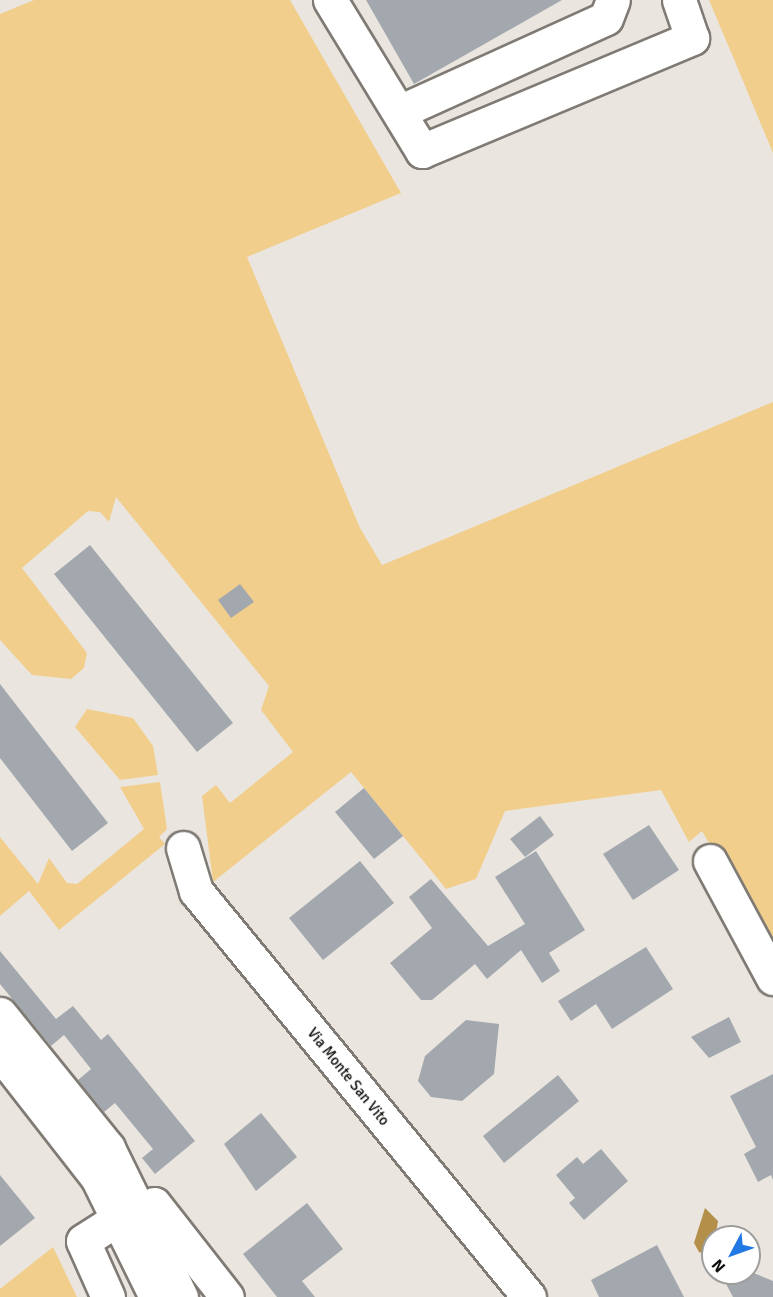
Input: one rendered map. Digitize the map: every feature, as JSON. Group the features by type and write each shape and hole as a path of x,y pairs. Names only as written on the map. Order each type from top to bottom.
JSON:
{"street":[{"path":"330,0 422,151 692,38 679,0"},
{"path":"399,112 606,18 614,0"},
{"name":"Via Monte San Vito","path":"183,848 196,891 529,1297"},
{"path":"710,861 773,978"},
{"path":"0,1014 227,1297"},
{"path":"0,1053 97,1177 156,1297"},
{"path":"108,1148 181,1297"},
{"path":"108,1297 82,1241 119,1218"}],"shaded area":[{"path":"34,0 290,0 401,193 247,257 360,528 382,565 773,402 773,956 702,831 689,842 661,790 505,811 476,879 446,889 351,772 213,882 202,796 216,785 230,803 293,752 261,710 269,686 116,497 109,522 100,512 88,511 22,568 87,653 84,668 71,679 32,675 0,640 0,14"},
{"path":"709,0 773,0 773,153 733,57"},
{"path":"87,709 133,718 153,746 158,775 120,780 75,727"},
{"path":"160,782 167,829 159,837 165,844 59,930 29,891 0,916 0,837 38,884 49,858 67,883 77,884 144,829 120,787"},
{"path":"705,1208 718,1221 717,1225 701,1225 701,1253 694,1243"},
{"path":"53,1247 77,1297 0,1297 0,1289"}],"building":[{"path":"366,0 562,0 414,84"},
{"path":"90,545 233,723 197,752 54,574"},
{"path":"240,584 254,602 231,618 218,600"},
{"path":"0,684 108,823 72,851 0,758"},
{"path":"364,788 403,836 374,859 335,812"},
{"path":"540,816 554,835 525,857 510,839"},
{"path":"649,825 679,870 633,900 603,854"},
{"path":"536,851 585,930 549,953 560,971 542,983 521,950 487,979 475,964 432,1000 421,1000 390,963 432,928 409,897 431,879 488,946 525,924 495,877"},
{"path":"360,861 394,903 323,960 289,918"},
{"path":"646,947 673,989 612,1029 596,1004 571,1021 558,1001"},
{"path":"0,951 56,1019 73,1006 101,1040 108,1034 195,1141 155,1174 142,1158 153,1149 115,1103 104,1112 78,1080 91,1069 64,1035 51,1046 0,984"},
{"path":"729,1017 741,1042 709,1058 691,1037"},
{"path":"466,1020 499,1024 494,1074 462,1101 431,1097 418,1081 425,1056"},
{"path":"773,1074 773,1180 771,1175 758,1182 744,1154 756,1147 730,1096"},
{"path":"558,1075 579,1101 504,1163 483,1136"},
{"path":"261,1113 297,1157 256,1191 224,1144"},
{"path":"601,1149 628,1181 584,1220 569,1203 575,1198 556,1175 577,1157 583,1164"},
{"path":"0,1175 35,1218 0,1246"},
{"path":"307,1203 343,1249 302,1281 315,1297 277,1297 243,1254"},
{"path":"657,1245 684,1297 599,1297 591,1280"},
{"path":"761,1276 773,1281 773,1297 733,1297 727,1285 761,1285"}]}
